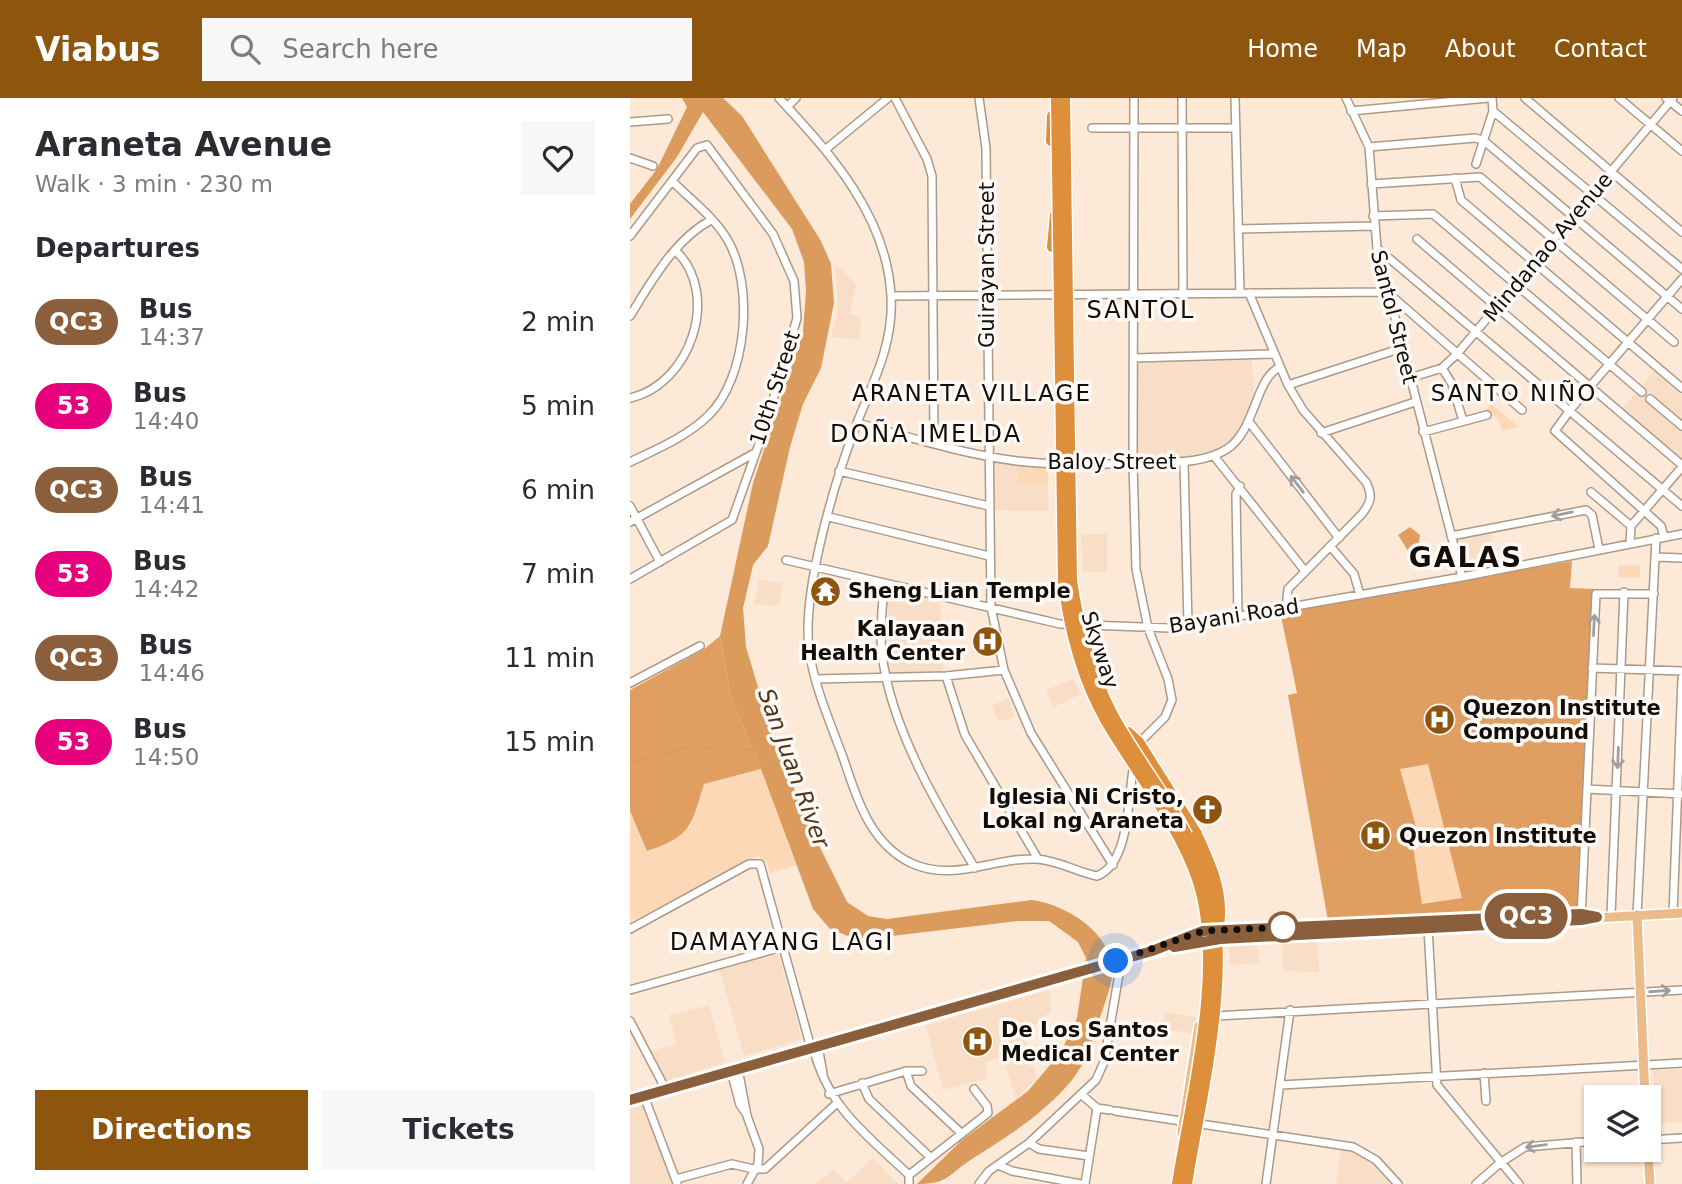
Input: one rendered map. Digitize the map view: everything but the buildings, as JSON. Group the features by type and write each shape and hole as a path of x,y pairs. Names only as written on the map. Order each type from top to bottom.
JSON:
{"highway":[{"path":"1054,98 1051,141 1053,334 1061,436"},
{"name":"Skyway","path":"1054,98 1063,582 1072,637 1088,684 1104,717 1188,858 1205,913 1208,973 1191,1127 1190,1184"},
{"name":"Skyway","path":"1067,98 1072,581 1079,627 1097,679 1113,713 1196,853 1210,889 1219,939 1218,974 1213,1016 1191,1127"},
{"path":"1052,247 1055,211"},
{"path":"1128,732 1197,834 1214,872 1222,908 1219,939"},
{"path":"1174,1184 1191,1127"}],"main road":[{"path":"1054,98 1061,583 1067,625 1091,697 1186,860 1198,894 1205,973 1191,1127"},
{"path":"1067,98 1074,582 1081,626 1100,678 1128,732"},
{"path":"1140,746 1200,850 1213,888 1219,939 1216,1016 1191,1127"},
{"path":"1219,939 1581,917 1677,914"},
{"path":"1637,915 1644,1085"},
{"path":"630,1100 1080,971 1116,964 1203,936 1219,939 1581,917"},
{"path":"1649,1162 1650,1184"}],"street":[{"path":"779,98 826,149 857,194 876,230 887,262 891,296 888,346 839,471 808,618 809,649 816,679 852,785 878,839 900,857 921,867 943,872 1038,859 1097,876 1112,865 1120,853 1133,770"},
{"path":"787,107 796,98"},
{"path":"826,149 888,98"},
{"path":"895,98 930,167 935,296 934,443"},
{"name":"Guirayan Street","path":"979,98 986,148 991,607 1004,670 1031,733 1112,865"},
{"path":"1133,98 1133,463 1136,569 1148,628 1168,679 1172,700 1165,717 1140,746"},
{"path":"1182,98 1183,294"},
{"path":"1235,98 1238,229 1244,293 1288,385 1321,433 1366,482 1371,495 1369,505 1288,589 1286,608"},
{"name":"Santol Street","path":"1346,98 1369,147 1377,248 1462,577"},
{"path":"1351,111 1490,98 1493,111 1476,164"},
{"path":"1525,98 1682,232"},
{"path":"1619,98 1682,151"},
{"path":"1670,99 1682,111"},
{"name":"Mindanao Avenue","path":"1410,379 1442,368 1457,354 1651,126 1670,99"},
{"path":"1493,111 1682,269"},
{"path":"630,122 668,119"},
{"path":"1092,128 1236,128"},
{"path":"1369,147 1475,138 1483,140 1682,309"},
{"name":"10th Street","path":"630,579 732,520 782,376 797,318 794,281 773,234 718,156 707,145 698,147 672,181"},
{"path":"630,158 653,166"},
{"path":"1371,184 1474,175 1480,177 1674,342"},
{"path":"1455,178 1461,200 1682,388"},
{"path":"630,236 672,181 727,239 738,267 745,307 737,364 728,387 707,416 676,439 630,462"},
{"path":"1373,216 1427,212 1436,216 1640,390"},
{"path":"630,316 676,250 692,232 711,220"},
{"path":"1238,229 1374,226"},
{"path":"1417,239 1682,466 1631,526 1630,543"},
{"path":"1377,248 1682,506"},
{"path":"630,398 660,386 679,364 688,344 698,301 697,285 692,269 676,250"},
{"path":"1637,915 1656,557 1661,526 1555,431 1588,388 1682,279"},
{"path":"891,296 1387,292 1522,410"},
{"path":"1288,385 1402,348"},
{"path":"1133,358 1275,354"},
{"name":"Baloy Street","path":"856,423 989,455 1072,464 1184,462 1214,456 1238,439 1250,422 1269,375 1280,367"},
{"path":"1442,368 1452,384 1463,421"},
{"path":"1650,399 1682,426"},
{"path":"1321,433 1415,402"},
{"path":"1423,432 1487,415"},
{"path":"1250,422 1339,538"},
{"path":"633,520 754,454"},
{"path":"1214,456 1305,570"},
{"path":"1184,462 1188,625"},
{"path":"839,471 989,506"},
{"path":"1238,617 1236,494 1240,486"},
{"path":"1591,492 1631,526"},
{"path":"630,506 633,520 660,562"},
{"path":"1451,536 1586,510 1592,515 1599,549"},
{"path":"828,517 989,556"},
{"name":"Bayani Road","path":"786,560 1067,625 1148,628 1238,617 1682,534"},
{"path":"1330,546 1354,574 1360,595"},
{"path":"1656,557 1682,558"},
{"path":"884,583 881,649 887,678 913,757 975,868"},
{"path":"1611,916 1624,592"},
{"path":"1581,917 1596,594 1654,594"},
{"path":"630,683 700,646"},
{"path":"1592,668 1682,671"},
{"path":"816,679 946,676 1004,670"},
{"path":"946,676 965,735 1038,859"},
{"path":"1677,914 1682,678"},
{"path":"1587,789 1679,794"},
{"path":"630,929 757,862 760,864 782,947 829,1094 909,1180 930,1157 989,1110 974,1089"},
{"path":"1428,928 1435,1076 1440,1092 1519,1184"},
{"path":"630,990 782,947"},
{"path":"979,1184 998,1165 1029,1143 1082,1096 1101,1072 1116,964"},
{"path":"1216,1016 1682,990"},
{"path":"1266,1184 1290,1010"},
{"path":"630,1021 666,1090"},
{"path":"1281,1085 1682,1063"},
{"path":"735,1070 759,1149 758,1164 747,1184"},
{"path":"829,1094 906,1071 922,1071"},
{"path":"906,1071 911,1086 961,1133"},
{"path":"1484,1073 1486,1101"},
{"path":"862,1083 869,1099 930,1157"},
{"path":"644,1096 677,1182 732,1164 753,1169 767,1167 836,1104"},
{"path":"1082,1096 1097,1108 1191,1127 1273,1135 1353,1147 1376,1160 1398,1184"},
{"path":"998,1165 1012,1171 1083,1184 1097,1108"},
{"path":"1661,1139 1682,1138"},
{"path":"1576,1142 1577,1184"},
{"path":"1476,1184 1500,1163 1530,1146 1584,1142"},
{"path":"1029,1143 1039,1149 1089,1156"}],"shaded area":[{"path":"682,98 723,98 742,116 821,241 831,264 834,303 821,368 803,404 790,447 768,546 753,565 743,608 746,647 773,737 808,823 847,902 868,916 887,919 1032,900 1046,903 1074,915 1087,925 1098,935 1111,962 1111,982 1095,1035 1086,1058 1072,1080 1025,1124 936,1182 917,1184 962,1140 1028,1091 1061,1052 1077,1018 1086,958 1078,942 1049,921 1018,921 858,940 830,929 813,909 761,769 731,698 720,636 753,483 803,332 806,291 804,262 792,229 703,112 677,157 630,219 630,204 657,169 687,107"},
{"path":"835,263 856,285 850,314 861,317 860,340 831,337 838,310"},
{"path":"1135,360 1252,360 1255,406 1235,436 1214,453 1181,460 1134,460"},
{"path":"1656,369 1682,390 1682,461 1621,410"},
{"path":"1491,404 1519,427 1503,431 1498,419 1486,410"},
{"path":"994,462 1048,468 1048,511 992,510"},
{"path":"1019,466 1048,468 1048,486 1018,484"},
{"path":"1410,527 1420,535 1417,555 1410,554 1398,535"},
{"path":"1491,533 1497,566 1466,572 1459,539"},
{"path":"1081,534 1107,534 1107,572 1083,572"},
{"name":"Quezon Institute Compound","path":"1572,561 1570,588 1595,589 1579,907 1328,921 1288,695 1297,693 1280,611","holes":["1428,764 1462,898 1422,904 1413,847 1420,841 1400,769"]},
{"path":"1619,565 1640,566 1640,578 1619,577"},
{"path":"759,579 783,583 779,606 754,604"},
{"path":"887,587 940,599 943,672 890,674"},
{"path":"720,636 731,698 761,769 704,784 687,828 673,840 647,851 630,811 630,690 703,650"},
{"path":"1073,679 1081,694 1054,707 1046,690"},
{"path":"1008,699 1015,716 999,722 992,705"},
{"path":"1441,754 1472,912 1413,915 1387,764"},
{"path":"761,769 796,865 770,873 766,861 758,856 630,922 630,811 648,851 691,826 704,784"},
{"path":"1300,938 1317,938 1319,972 1283,971 1282,942 1299,942"},
{"path":"1257,941 1259,963 1230,965 1229,942"},
{"path":"777,950 802,1039 744,1056 719,968"},
{"name":"De Los Santos Medical Center","path":"1049,990 1051,1012 1041,1018 1024,1038 1037,1078 1016,1099 1003,1057 985,1062 988,1078 943,1090 926,1025"},
{"path":"709,1005 725,1062 665,1082 648,1052 677,1044 669,1015"},
{"path":"1165,1012 1196,1017 1193,1033 1162,1029"},
{"path":"1682,1069 1682,1122 1661,1124 1661,1085 1654,1085 1653,1070"},
{"path":"642,1103 673,1184 630,1184 630,1108"},
{"path":"1341,1150 1349,1150 1373,1165 1390,1184 1336,1184"},
{"path":"873,1158 898,1184 816,1184 833,1169 847,1182"}],"waterway":[{"path":"630,763 693,746 717,749"},
{"path":"723,749 753,749"}],"bus line":[{"name":"QC3","path":"630,1100 1152,951 1203,931 1581,914 1597,917 1220,939 1174,947"}],"place":[{"name":"Sheng Lian Temple","path":"825,591"},
{"name":"Kalayaan Health Center","path":"988,641"},
{"name":"Quezon Institute Compound","path":"1440,720"},
{"name":"Iglesia Ni Cristo, Lokal ng Araneta","path":"1207,809"},
{"name":"Quezon Institute","path":"1376,836"},
{"name":"De Los Santos Medical Center","path":"978,1042"}],"district":[{"name":"SANTOL","path":"1141,310"},
{"name":"ARANETA VILLAGE","path":"972,393"},
{"name":"SANTO NIÑO","path":"1514,393"},
{"name":"DOÑA IMELDA","path":"926,434"},
{"name":"GALAS","path":"1466,557"},
{"name":"DAMAYANG LAGI","path":"782,942"}],"route":[{"path":"1116,961 1152,951 1203,931 1287,927 1283,927"}],"water label":[{"name":"San Juan River","path":"794,768"}]}
